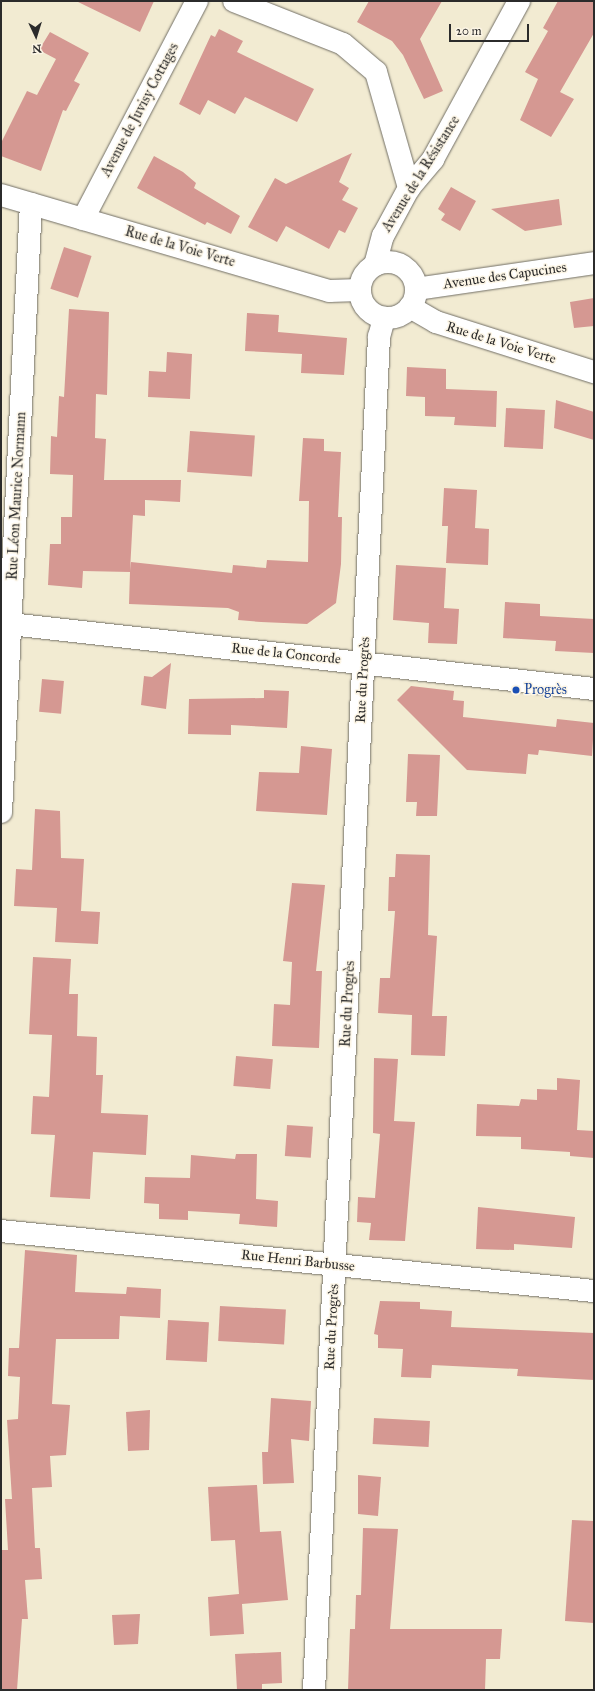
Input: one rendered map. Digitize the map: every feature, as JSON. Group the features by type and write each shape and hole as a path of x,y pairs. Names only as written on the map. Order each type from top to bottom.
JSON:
{"street":[{"name":"Avenue de Juvisy Cottages","path":"83,219 197,1"},
{"path":"234,1 343,44 376,72 409,188"},
{"name":"Avenue de la Résistance","path":"375,265 377,249 409,188 433,159 519,1"},
{"name":"Rue de la Voie Verte","path":"1,195 329,291 360,290"},
{"name":"Rue Léon Maurice Normann","path":"1,812 6,624 30,204"},
{"name":"Avenue des Capucines","path":"413,298 594,263"},
{"path":"398,264 411,274 413,298 399,316 384,318 372,313 364,303 360,290 365,276 375,265 398,264"},
{"name":"Rue de la Voie Verte","path":"413,298 436,322 594,372"},
{"name":"Rue du Progrès","path":"314,1690 379,337 384,318"},
{"name":"Rue de la Concorde","path":"6,624 364,662 594,689"},
{"name":"Rue Henri Barbusse","path":"1,1231 594,1291"}],"building":[{"path":"76,1 154,1 140,32"},
{"path":"369,1 442,1 420,39 443,91 424,99 403,55 392,41 357,22"},
{"path":"558,1 594,1 594,33 560,92 574,99 551,137 520,120 538,79 525,72 548,31 543,28"},
{"path":"219,29 243,41 237,52 314,89 297,122 245,97 235,114 208,100 200,115 179,104 211,35 215,37"},
{"path":"50,32 89,53 74,81 80,84 66,111 63,110 41,171 1,156 1,143 27,91 37,95 56,59 39,50"},
{"path":"352,153 339,182 349,188 342,200 358,208 345,233 339,230 329,249 286,226 277,242 248,227 275,178 286,184"},
{"path":"154,156 183,172 196,183 194,188 240,216 231,234 207,222 205,225 137,188"},
{"path":"451,187 476,201 460,231 441,220 445,214 438,209"},
{"path":"559,199 562,225 525,231 491,209"},
{"path":"64,247 92,256 78,298 50,289"},
{"path":"594,298 594,326 574,328 570,302"},
{"path":"69,309 109,312 107,395 96,394 95,438 106,439 104,480 181,480 180,502 145,500 145,516 133,515 130,571 131,562 232,573 233,565 266,568 267,560 308,562 309,501 299,501 303,438 324,439 324,451 341,452 338,517 342,517 341,564 336,603 307,624 261,622 238,620 239,612 228,608 129,604 130,572 83,571 82,588 48,585 50,544 61,544 61,517 72,517 73,475 50,474 51,436 57,437 59,396 64,397"},
{"path":"247,313 279,315 278,332 347,338 344,375 301,373 302,354 245,351"},
{"path":"167,352 192,354 190,399 148,397 149,371 166,372"},
{"path":"407,367 446,369 446,389 497,391 496,427 454,425 455,417 425,416 425,397 406,396"},
{"path":"556,400 594,412 594,440 554,428"},
{"path":"506,408 545,410 543,449 504,447"},
{"path":"190,431 255,436 252,476 187,472"},
{"path":"444,488 477,490 475,528 489,529 488,565 446,563 448,526 442,526"},
{"path":"396,565 446,568 444,608 459,609 457,644 428,643 429,623 393,620"},
{"path":"505,602 540,604 540,616 594,619 594,653 555,651 556,641 503,638"},
{"path":"171,663 166,709 141,705 144,676 152,677"},
{"path":"42,679 64,681 61,714 39,712"},
{"path":"411,686 454,691 453,700 464,701 463,717 556,727 557,719 594,723 592,756 539,750 538,755 528,754 526,774 467,770 397,700"},
{"path":"264,690 289,691 287,728 231,725 231,735 188,734 189,699 264,698"},
{"path":"301,746 332,749 327,815 256,811 259,772 299,773"},
{"path":"408,754 440,755 437,816 416,816 417,802 406,802"},
{"path":"35,809 60,811 61,858 84,859 81,911 100,912 98,944 55,942 57,908 14,906 16,869 32,870"},
{"path":"396,854 430,855 428,935 437,936 432,1016 447,1016 445,1056 411,1055 412,1015 378,1013 380,978 390,978 395,911 388,911 389,877 395,877"},
{"path":"292,883 325,885 316,971 322,971 319,1048 272,1046 274,1004 290,1005 292,962 283,961"},
{"path":"33,957 71,959 69,994 78,994 77,1036 97,1037 96,1075 103,1075 101,1113 148,1115 146,1155 93,1152 90,1199 50,1197 55,1135 31,1134 33,1096 49,1097 52,1035 29,1034"},
{"path":"236,1056 273,1059 270,1089 233,1086"},
{"path":"374,1058 398,1059 394,1121 415,1122 405,1241 369,1240 371,1223 357,1222 358,1197 375,1198 380,1134 373,1133"},
{"path":"557,1078 580,1080 577,1130 594,1131 594,1158 570,1156 570,1152 521,1149 521,1137 476,1136 477,1104 519,1106 521,1099 537,1100 537,1089 557,1090"},
{"path":"287,1125 313,1127 311,1158 285,1156"},
{"path":"236,1154 257,1154 256,1199 278,1201 277,1227 239,1224 240,1214 188,1211 188,1220 159,1219 159,1204 144,1203 145,1177 190,1178 191,1155 235,1159"},
{"path":"478,1207 575,1217 572,1248 514,1244 514,1250 476,1249"},
{"path":"25,1250 77,1255 75,1292 126,1294 127,1287 161,1289 160,1318 120,1316 119,1339 56,1339 52,1404 70,1405 66,1455 50,1456 52,1487 32,1488 35,1548 40,1548 42,1579 25,1580 28,1619 22,1619 17,1690 1,1690 1,1550 8,1550 5,1499 12,1499 7,1420 18,1419 20,1377 8,1376 9,1348 19,1348"},
{"path":"380,1301 420,1302 420,1309 452,1311 451,1327 594,1333 594,1380 517,1376 518,1369 432,1365 431,1378 401,1377 403,1349 378,1348 378,1335 374,1334"},
{"path":"220,1306 286,1309 284,1344 218,1341"},
{"path":"168,1320 209,1322 207,1362 166,1360"},
{"path":"271,1398 311,1401 309,1441 291,1439 294,1483 263,1484 262,1452 268,1452"},
{"path":"150,1410 149,1450 128,1451 126,1412"},
{"path":"374,1418 430,1421 429,1447 373,1444"},
{"path":"358,1475 381,1477 378,1516 358,1514"},
{"path":"257,1485 260,1532 281,1531 288,1600 242,1604 244,1634 210,1636 208,1597 239,1594 235,1540 211,1541 208,1487"},
{"path":"572,1520 594,1521 594,1623 565,1621"},
{"path":"363,1528 398,1529 390,1629 502,1629 500,1659 486,1659 485,1690 348,1690 350,1629 355,1629 356,1595 361,1595"},
{"path":"140,1614 138,1644 114,1645 112,1615"},
{"path":"281,1652 282,1683 262,1684 262,1690 237,1690 235,1654"}],"place":[{"name":"Progrès","path":"516,690"}]}
